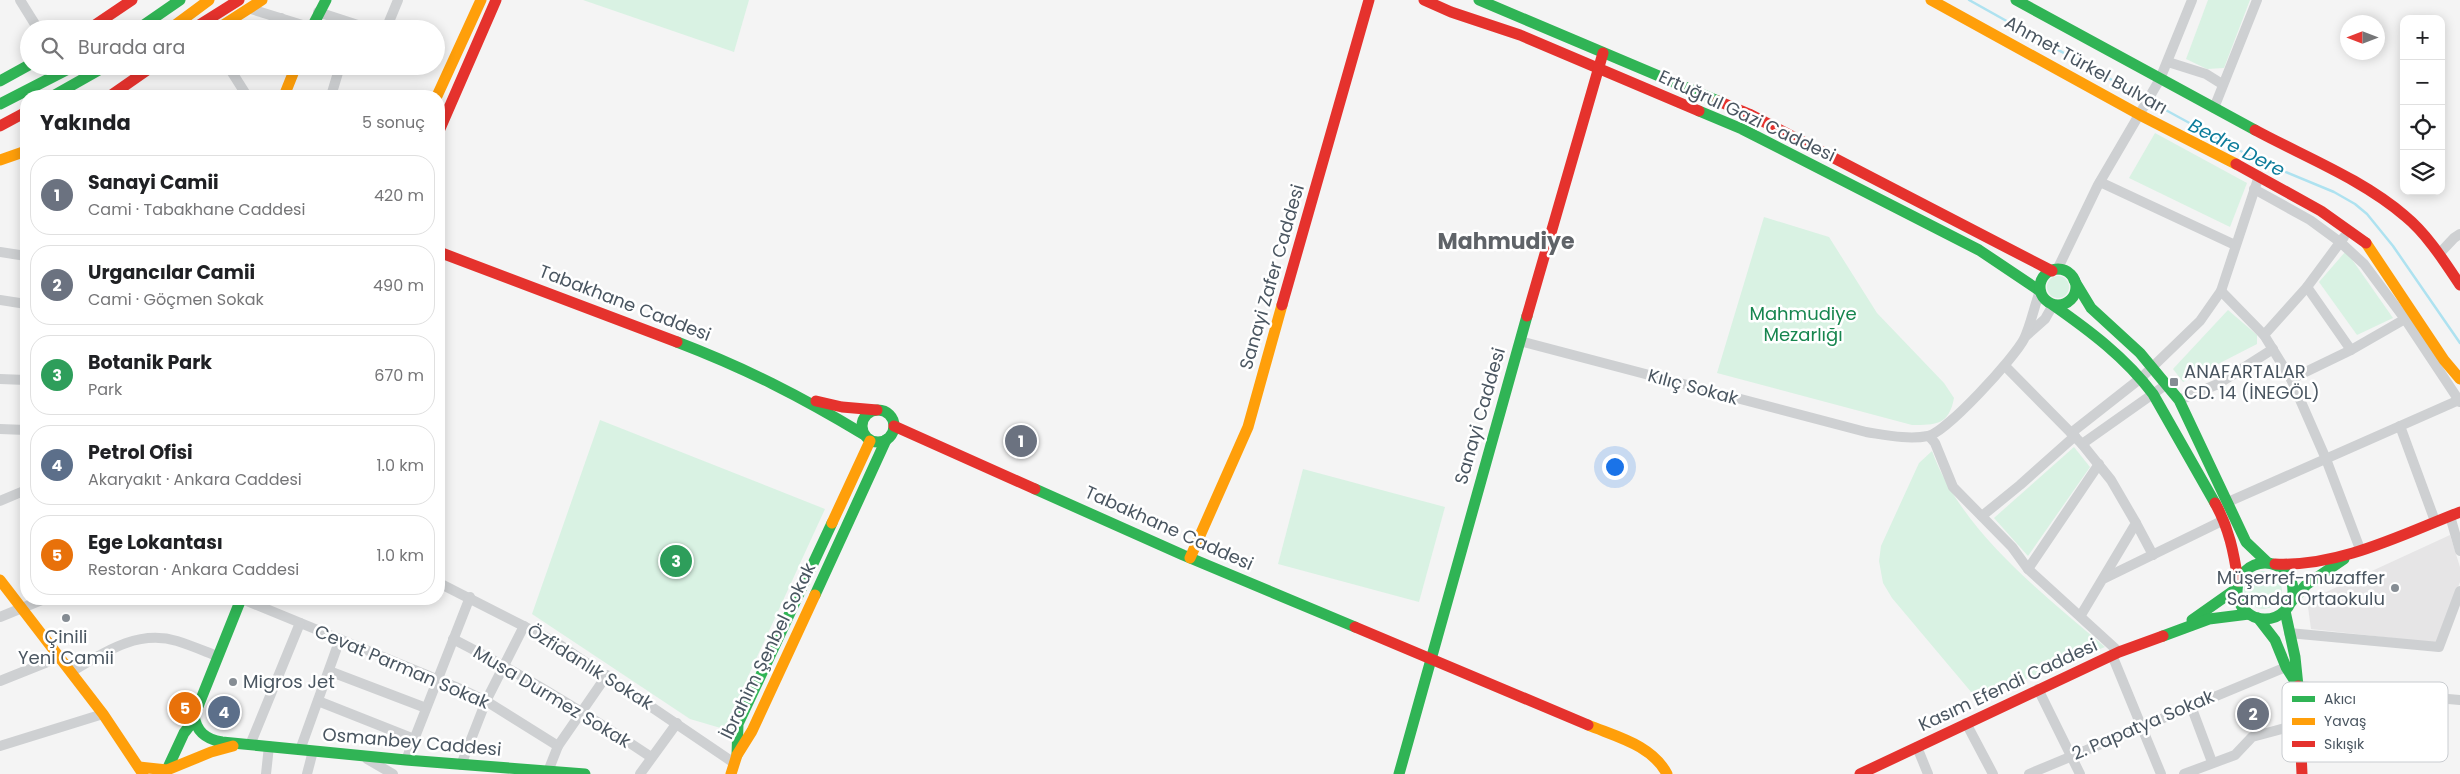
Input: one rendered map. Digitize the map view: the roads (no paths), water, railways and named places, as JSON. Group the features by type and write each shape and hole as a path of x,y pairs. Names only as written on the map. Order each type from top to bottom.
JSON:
{"main road":[{"path":"102,20 132,0"},
{"path":"139,20 159,0"},
{"path":"144,20 180,0"},
{"path":"182,20 209,0"},
{"path":"207,20 239,0"},
{"path":"232,20 262,0"},
{"path":"314,20 326,0"},
{"path":"440,90 481,0"},
{"path":"445,117 496,0"},
{"name":"Sanayi Zafer Caddesi","path":"1190,558 1248,427 1369,0"},
{"name":"Ertuğrul Gazi Caddesi","path":"1424,0 1451,12 1520,35 1742,129 1979,250 2040,291"},
{"name":"Ertuğrul Gazi Caddesi","path":"1479,0 1748,114 2054,270"},
{"name":"Ahmet Türkel Bulvarı","path":"1931,0 2142,111 2322,211 2368,245 2444,360 2460,379"},
{"name":"Ahmet Türkel Bulvarı","path":"2016,0 2362,186 2406,216 2439,254 2460,285"},
{"name":"Sanayi Caddesi","path":"1399,774 1474,501 1603,53"},
{"path":"0,80 20,70"},
{"path":"27,90 56,75"},
{"path":"64,90 90,75"},
{"path":"119,90 140,75"},
{"path":"286,90 292,75"},
{"path":"0,104 20,94"},
{"path":"0,126 20,115"},
{"path":"0,160 20,153"},
{"name":"Tabakhane Caddesi","path":"445,254 730,362 796,394"},
{"path":"2296,682 2286,666 2275,640 2242,607 2237,585 2234,550 2224,520 2153,394 2142,378 2104,342 2045,300 2040,291 2044,277 2054,270 2067,272 2091,308 2153,367 2167,384 2179,400 2246,542 2289,576 2292,584 2288,607 2289,633 2295,657 2298,682"},
{"path":"2053,305 2064,304 2073,297 2076,285 2074,280"},
{"path":"796,394 842,407 877,410 887,413 894,426 893,432 886,440 876,442 796,394"},
{"path":"866,437 862,427 864,417 877,410"},
{"name":"Tabakhane Caddesi","path":"894,426 1190,558 1645,749 1660,762 1668,774"},
{"name":"İbrahim Şenbel Sokak","path":"734,764 738,724 796,602 866,437"},
{"name":"İbrahim Şenbel Sokak","path":"734,764 752,731 886,440"},
{"path":"2237,585 2249,567 2271,563 2288,566 2312,563 2360,549 2455,514"},
{"path":"2253,616 2268,619 2288,607 2306,585 2360,549"},
{"path":"0,580 20,604"},
{"name":"Kasım Efendi Caddesi","path":"2174,631 2237,585"},
{"path":"796,602 808,608"},
{"path":"21,605 103,714 141,770 170,772 237,744"},
{"path":"170,772 184,733 193,719 238,605"},
{"name":"Kasım Efendi Caddesi","path":"1860,774 2116,654 2209,619 2253,616"},
{"name":"Osmanbey Caddesi","path":"193,719 194,725 204,737 237,744 364,757 585,774"},
{"path":"186,774 225,748"}],"street":[{"path":"20,0 32,20"},
{"path":"390,20 398,0"},
{"path":"2054,270 2100,182 2160,78 2192,0"},
{"path":"2214,108 2257,0"},
{"path":"251,9 287,20"},
{"path":"318,12 337,20"},
{"path":"2168,62 2206,74 2222,84"},
{"path":"234,75 243,90"},
{"path":"332,90 337,75"},
{"path":"1982,516 2076,438 2142,378 2200,321 2221,291 2259,176"},
{"path":"2100,182 2235,245"},
{"path":"2228,502 2460,401 2405,319 2364,264 2340,242 2310,220 2254,189"},
{"path":"2264,335 2307,287 2349,231"},
{"path":"2439,254 2460,234"},
{"path":"0,252 20,255"},
{"path":"2307,287 2351,350"},
{"path":"2025,337 2040,291"},
{"path":"2221,291 2264,335 2291,379 2326,459 2360,549"},
{"path":"0,300 20,303"},
{"path":"2053,305 2045,319 2025,337 2004,366 1943,428 1929,436 1935,443 1953,487 2012,547 2028,569 2081,615 2116,654 2161,774"},
{"path":"2291,379 2351,350 2405,319"},
{"name":"Kılıç Sokak","path":"1520,341 1866,432 1904,438 1929,436"},
{"path":"2179,400 2218,384 2273,350"},
{"path":"2004,366 2076,438 2098,464 2154,554"},
{"path":"0,378 20,380"},
{"path":"2076,438 2167,384"},
{"path":"2400,426 2435,521"},
{"path":"0,429 20,430"},
{"path":"2028,569 2098,464"},
{"path":"0,501 20,493"},
{"path":"2455,514 2460,551"},
{"path":"2105,578 2224,520"},
{"path":"2081,615 2105,578 2136,523"},
{"name":"Özfidanlık Sokak","path":"445,586 524,626 607,675 734,764"},
{"path":"2289,633 2439,646 2460,591"},
{"path":"406,760 470,597"},
{"path":"0,617 30,605"},
{"name":"Cevat Parman Sokak","path":"256,605 437,678 486,702 558,746"},
{"path":"250,745 300,622"},
{"path":"461,764 503,664 524,626"},
{"path":"300,750 340,639"},
{"name":"Musa Durmez Sokak","path":"453,639 503,664 582,710 651,757"},
{"path":"71,672 104,652 136,640 175,640 217,656"},
{"path":"0,681 60,657"},
{"name":"2. Papatya Sokak","path":"2029,774 2286,666"},
{"path":"329,671 426,708"},
{"path":"548,772 558,746 607,675"},
{"path":"2038,689 2080,774"},
{"path":"318,701 414,739"},
{"path":"2191,706 2212,762"},
{"path":"0,746 103,714"},
{"path":"640,774 677,723"},
{"path":"1966,723 1992,774"},
{"path":"2184,774 2235,755 2252,737 2282,729"},
{"path":"266,774 269,746"},
{"path":"1917,747 1928,774"},
{"path":"307,774 314,751"},
{"path":"364,757 393,774"}],"waterway":[{"name":"Bedre Dere","path":"1969,0 2146,99"},
{"name":"Bedre Dere","path":"2151,102 2259,161 2334,192 2355,204 2367,214 2393,246 2460,343"}],"place":[{"name":"ANAFARTALAR CD. 14 (İNEGÖL)","path":"2174,382"},
{"name":"Sanayi Camii","path":"1021,441"},
{"name":"Botanik Park","path":"676,561"},
{"name":"Müşerref-muzaffer Samda Ortaokulu","path":"2395,588"},
{"name":"Çinili Yeni Camii","path":"66,618"},
{"name":"Migros Jet","path":"233,682"},
{"name":"Ege Lokantası","path":"185,708"},
{"name":"Petrol Ofisi","path":"224,712"},
{"name":"Urgancılar Camii","path":"2253,714"}],"district":[{"name":"Mahmudiye","path":"1506,241"}],"park label":[{"name":"Mahmudiye Mezarlığı","path":"1803,324"}]}
